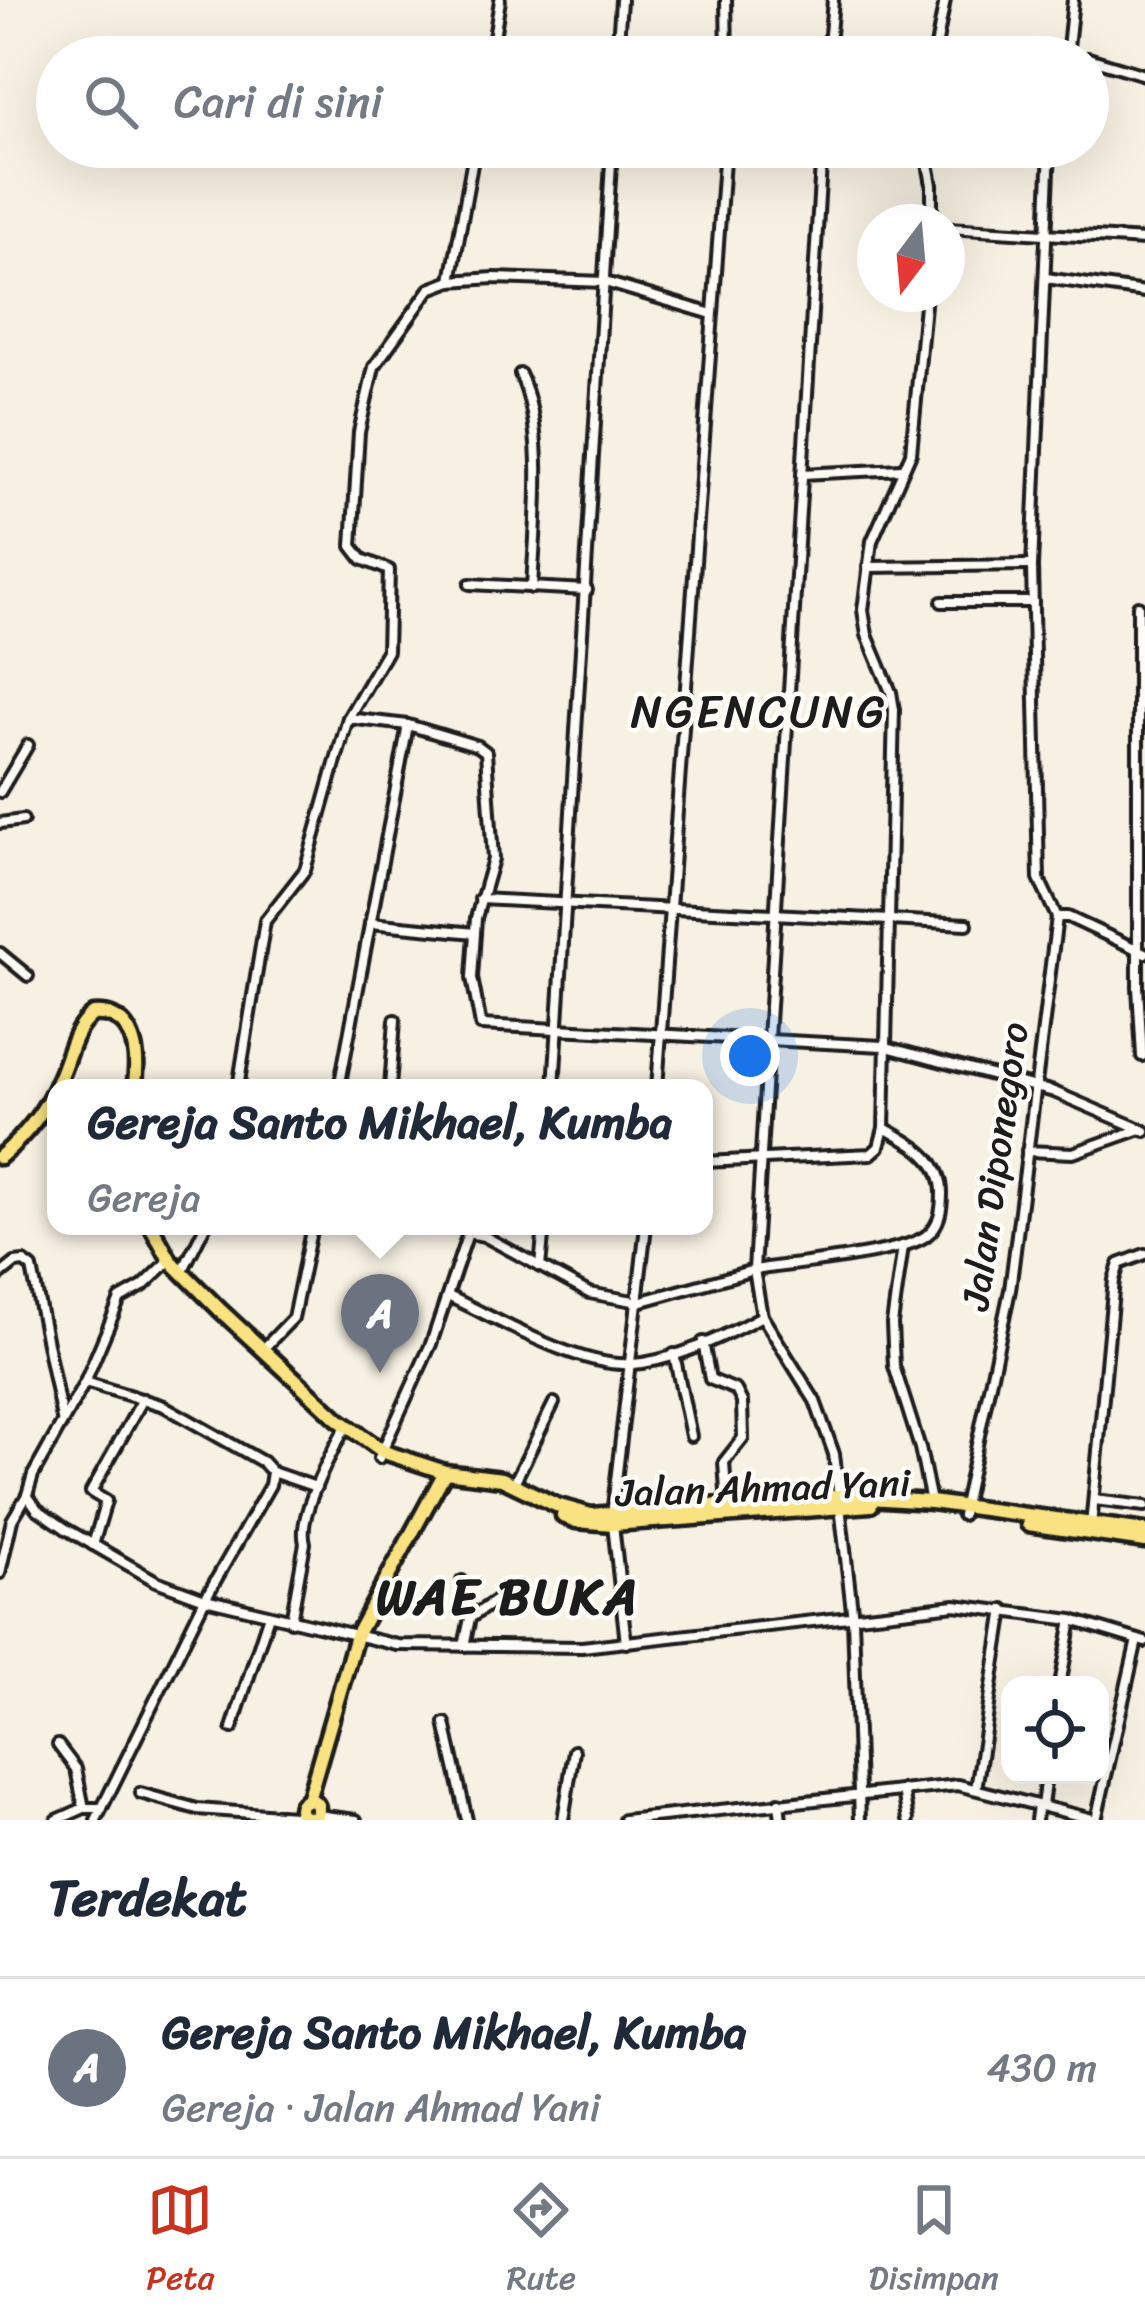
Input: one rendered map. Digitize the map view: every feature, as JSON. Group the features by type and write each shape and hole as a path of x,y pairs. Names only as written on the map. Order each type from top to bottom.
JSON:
{"highway":[{"path":"59,1079 77,1033 93,1014 111,1014 126,1025 136,1051 134,1079"},
{"path":"0,1156 36,1122 47,1102"},
{"name":"Jalan Ahmad Yani","path":"156,1235 182,1272 341,1425 381,1455 443,1475 517,1486 576,1521 838,1501 931,1502 963,1512"},
{"path":"303,1814 356,1636 443,1475"},
{"name":"Jalan Ahmad Yani","path":"838,1501 1145,1532"},
{"name":"Jalan Ahmad Yani","path":"1091,1528 1145,1541"}],"street":[{"path":"494,36 500,0"},
{"path":"618,36 621,0"},
{"path":"726,0 727,36"},
{"path":"830,36 833,0"},
{"path":"938,36 945,0"},
{"path":"1070,36 1073,0"},
{"path":"1109,65 1145,75"},
{"path":"451,281 471,168"},
{"path":"554,1079 611,168"},
{"path":"658,1079 722,168"},
{"path":"821,168 754,1270 762,1316 827,1427 853,1619 860,1820"},
{"path":"929,168 932,204"},
{"path":"1049,168 1032,565 1039,879 1057,917 1068,917 1142,951"},
{"path":"965,229 1145,240"},
{"path":"239,1079 265,921 304,870 348,718 387,651 389,570 362,559 352,546 358,441 374,367 386,347 430,289 451,281 527,277 604,282 712,314"},
{"path":"1045,278 1145,292"},
{"path":"713,1162 871,1154 879,1147 884,1128 894,710 864,624 868,567 878,523 903,469 915,425 924,312"},
{"path":"520,374 532,410 536,509 532,588"},
{"path":"802,474 903,469"},
{"path":"868,567 1032,565"},
{"path":"470,584 587,590"},
{"path":"942,602 1033,602"},
{"path":"1138,606 1142,1056"},
{"path":"348,718 408,725 486,752 493,859 480,899 473,988 482,1025 883,1046 1074,1099 1143,1129"},
{"path":"341,1079 408,725"},
{"path":"0,792 28,745"},
{"path":"0,823 23,820"},
{"path":"480,899 967,924"},
{"name":"Jalan Diponegoro","path":"963,1512 1003,1332 1057,917"},
{"path":"370,923 475,933"},
{"path":"0,953 28,976"},
{"path":"391,1079 395,1021"},
{"path":"481,1235 589,1293 639,1302 754,1270 903,1246 932,1230 940,1217 943,1190 940,1174 929,1158 884,1128"},
{"path":"1027,1150 1073,1153 1143,1129"},
{"path":"182,1272 200,1235"},
{"path":"263,1349 293,1318 310,1235"},
{"path":"381,1455 450,1297 466,1235"},
{"path":"540,1267 543,1235"},
{"path":"626,1643 613,1520 645,1235"},
{"path":"903,1246 892,1324 894,1366 931,1502"},
{"path":"1091,1528 1114,1280 1119,1264 1145,1254"},
{"path":"0,1574 11,1520 85,1382 120,1299 143,1286 170,1260"},
{"path":"0,1275 15,1263 32,1268 62,1420"},
{"path":"450,1297 590,1358 632,1364 674,1354 762,1316"},
{"path":"703,1342 710,1378 736,1390 742,1402 743,1438 724,1462 727,1509"},
{"path":"674,1354 691,1436"},
{"path":"85,1382 143,1399 203,1428 272,1472 316,1486"},
{"path":"92,1546 106,1501 91,1492 143,1399"},
{"path":"517,1486 554,1403"},
{"path":"291,1621 305,1543 302,1532 341,1425"},
{"path":"96,1820 205,1599 270,1485 272,1472"},
{"path":"27,1495 37,1509 133,1570 205,1599 418,1648 626,1643 955,1605 1072,1620 1141,1641 1096,1820 958,1785 624,1820"},
{"path":"1094,1500 1145,1506"},
{"path":"462,1581 470,1618 464,1646"},
{"path":"470,1618 502,1596"},
{"path":"976,1789 1004,1609"},
{"path":"232,1728 269,1616"},
{"path":"1062,1676 1072,1620"},
{"path":"445,1723 467,1820"},
{"path":"58,1745 76,1768 84,1808"},
{"path":"563,1820 574,1751"},
{"path":"1036,1820 1044,1784"},
{"path":"903,1790 908,1820"},
{"path":"140,1792 197,1808 356,1820"},
{"path":"779,1802 782,1820"},
{"path":"57,1820 84,1808 101,1808"},
{"path":"194,1820 197,1808"}],"place":[{"name":"Gereja Santo Mikhael, Kumba","path":"380,1373"}],"district":[{"name":"NGENCUNG","path":"759,711"},
{"name":"WAE BUKA","path":"508,1596"}]}
